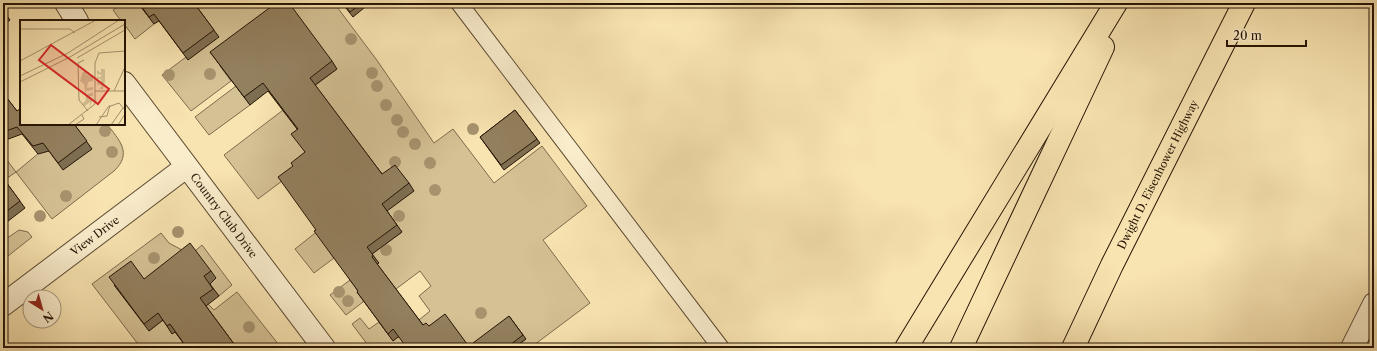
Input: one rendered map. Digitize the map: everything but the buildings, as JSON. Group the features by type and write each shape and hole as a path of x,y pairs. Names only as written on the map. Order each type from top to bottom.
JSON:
{"highway":[{"path":"906,348 1116,3"},
{"path":"961,348 1124,3"},
{"name":"Dwight D. Eisenhower Highway","path":"1073,348 1115,258 1244,3"}],"street":[{"path":"66,3 76,20"},
{"name":"Country Club Drive","path":"125,84 324,348"},
{"name":"View Drive","path":"3,305 186,167"},
{"path":"1352,348 1374,304"}],"lane":[{"path":"459,3 722,348"}],"shaded area":[{"path":"123,3 138,3 154,24 135,39 125,25 125,20 120,20 113,10"},
{"path":"194,3 334,3 376,59 434,143 453,129 494,183 542,146 587,206 543,240 590,303 530,348 514,348 526,339 474,344 470,348 370,348 352,324 360,318 369,329 379,322 393,341 430,311 419,296 431,286 420,271 396,289 363,302 346,315 330,295 350,280 352,283 378,263 372,254 402,232 376,197 386,179 374,164 310,160 258,199 224,155 337,69 220,66 231,81 191,111 162,75 186,57 188,60"},
{"path":"236,86 250,105 209,135 195,117"},
{"path":"73,125 108,125 122,147 123,158 120,164 114,171 52,219 16,172"},
{"path":"3,155 16,172 3,181"},
{"path":"324,226 334,258 314,273 295,249"},
{"path":"19,230 28,232 32,237 3,260 3,241"},
{"path":"161,233 169,243 182,250 149,331 163,320 173,333 208,304 214,310 237,292 279,345 275,348 141,348 92,284"},
{"path":"202,245 232,285 219,296 209,284 195,251"}]}
